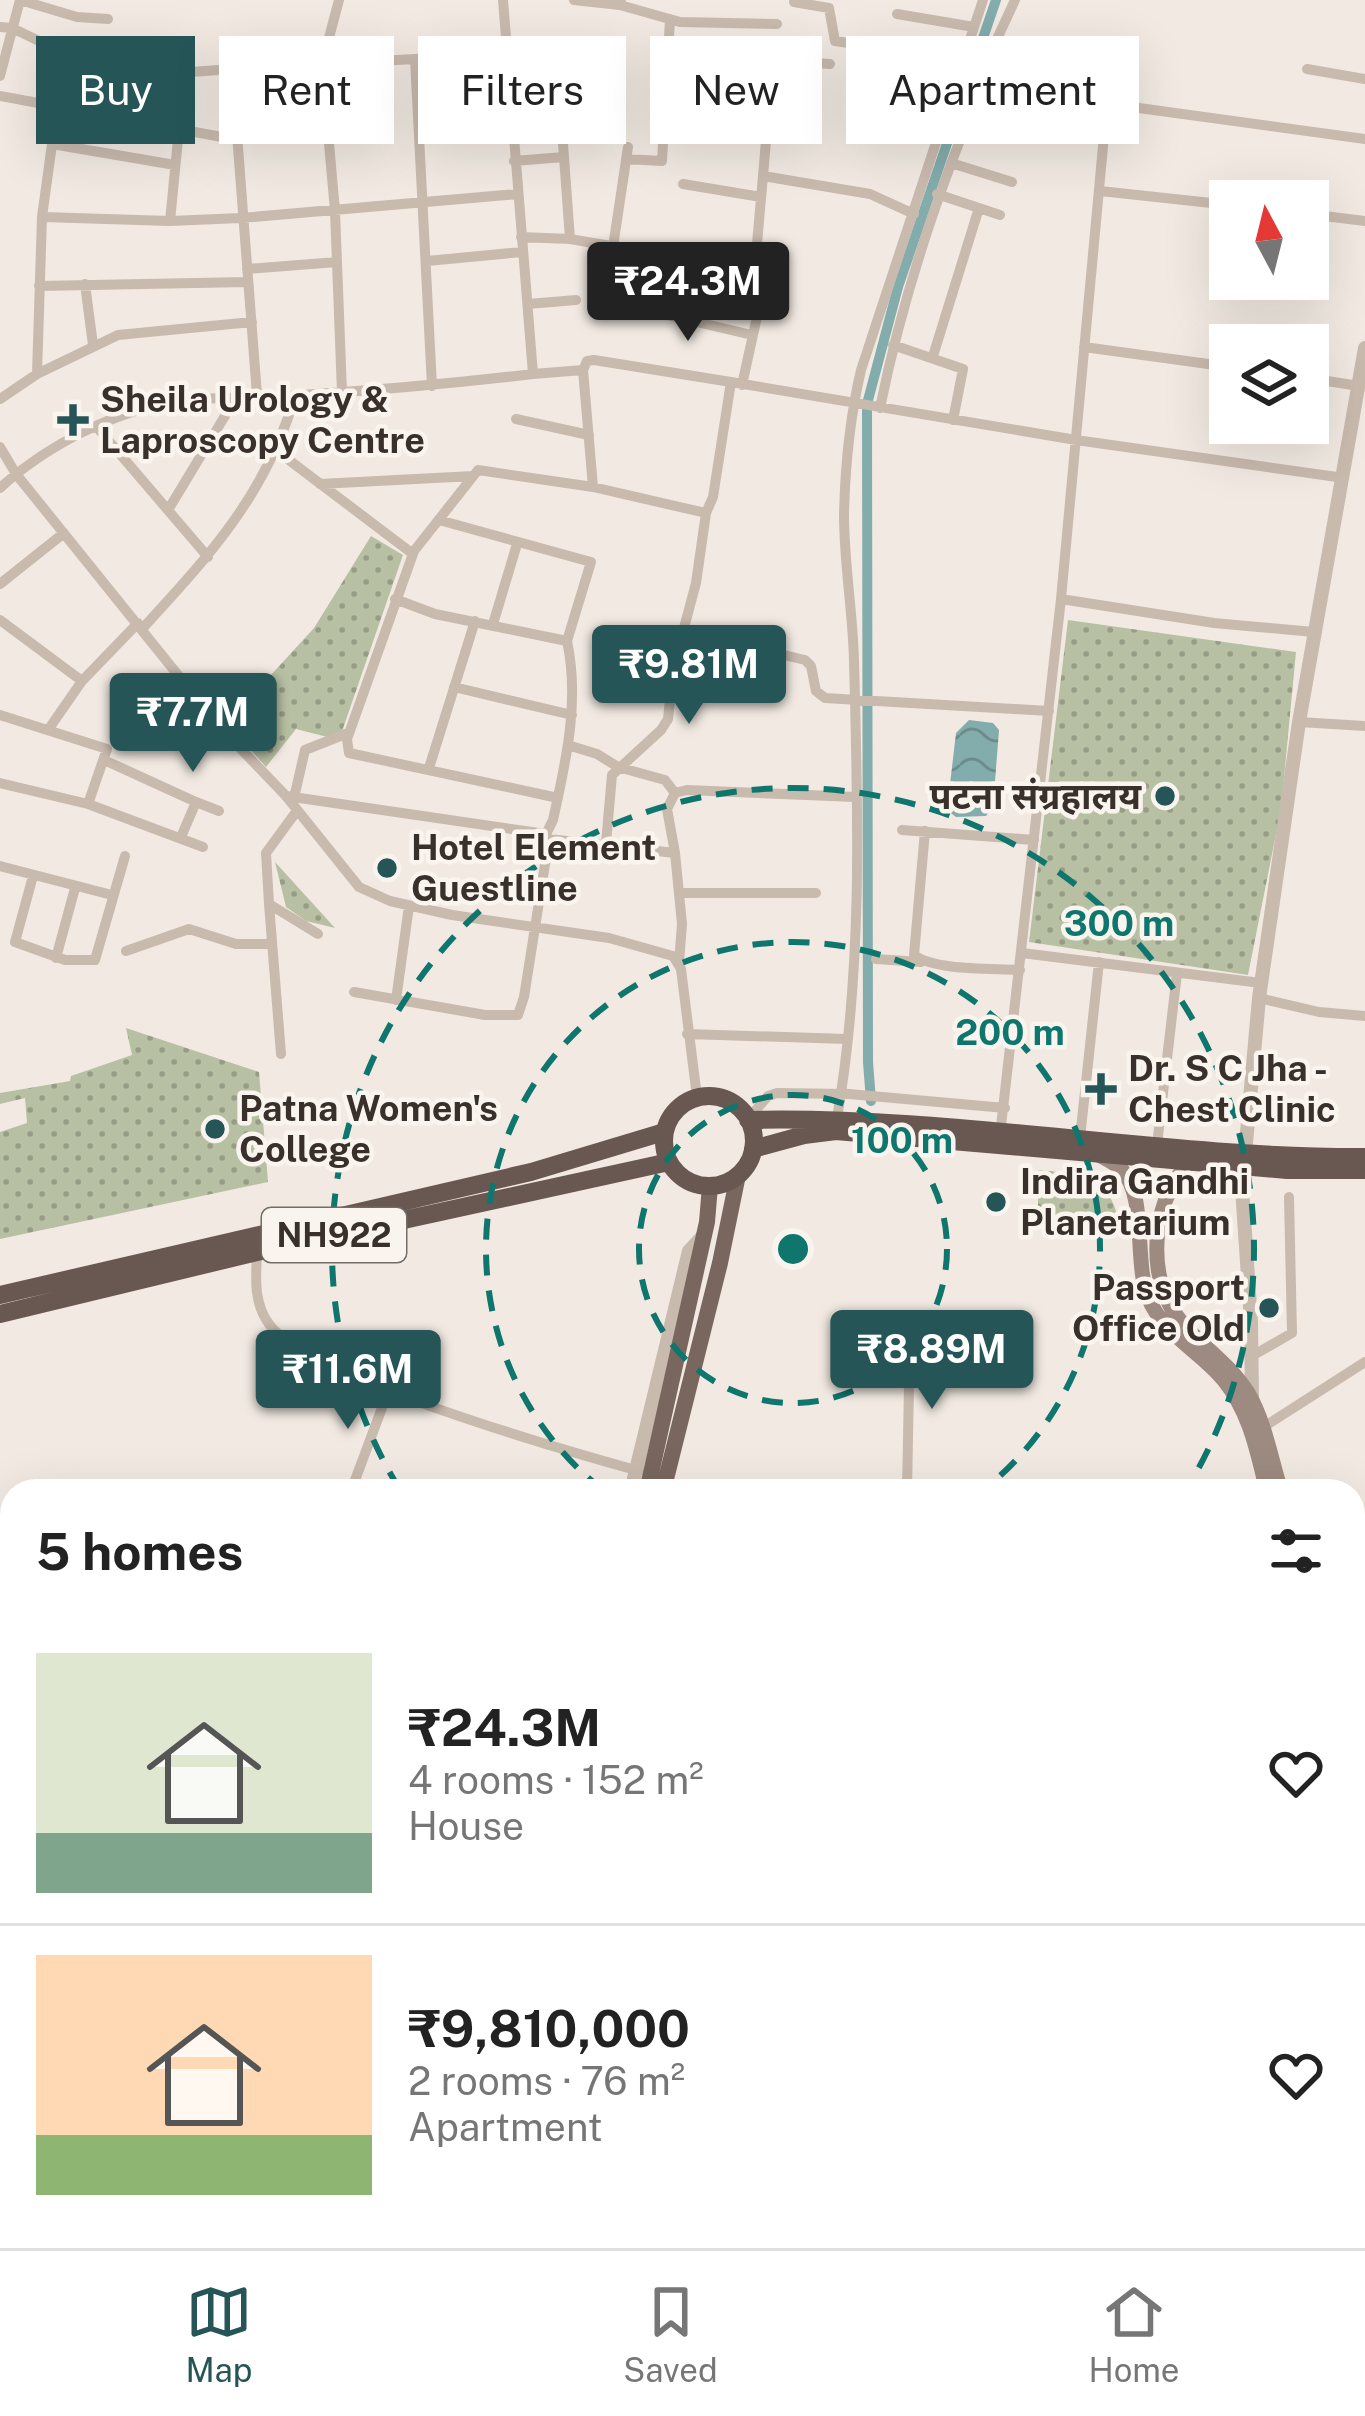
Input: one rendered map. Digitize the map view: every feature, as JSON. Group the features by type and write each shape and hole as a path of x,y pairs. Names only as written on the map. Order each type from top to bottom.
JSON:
{"highway":[{"path":"664,1132 669,1162 690,1182 710,1186 738,1175 753,1149 748,1120 727,1100 697,1097"},
{"name":"NH922","path":"0,1295 531,1172 664,1132 679,1107 697,1097"},
{"path":"748,1120 837,1118 1191,1162 1365,1157"},
{"path":"753,1149 836,1131 1080,1138 1365,1170"},
{"name":"NH922","path":"0,1314 669,1162"}],"main road":[{"path":"1097,1153 1122,1170 1130,1183 1147,1296 1161,1320 1221,1377 1257,1431 1275,1479"},
{"path":"1191,1162 1175,1176 1160,1208 1164,1291 1173,1311 1232,1370 1252,1399 1265,1479"},
{"path":"654,1479 720,1263 738,1175"},
{"path":"653,1479 710,1186"}],"street":[{"path":"0,76 6,28 20,0 77,17 108,19"},
{"path":"329,36 339,0"},
{"path":"503,0 504,36"},
{"path":"574,0 621,3 670,19 777,24"},
{"path":"971,36 983,0"},
{"path":"998,36 1015,0"},
{"path":"794,2 829,8 833,40 846,42"},
{"path":"897,14 974,27"},
{"path":"613,248 627,153 662,161 670,19"},
{"path":"6,28 36,40"},
{"path":"415,59 432,386"},
{"path":"394,60 418,59"},
{"path":"822,63 830,64"},
{"path":"1307,69 1365,79"},
{"path":"0,96 36,102"},
{"path":"1139,108 1365,139"},
{"path":"37,374 42,217 52,143 176,165"},
{"path":"170,221 178,144"},
{"path":"238,144 257,395"},
{"path":"329,144 343,392"},
{"path":"513,144 533,374"},
{"path":"563,144 571,238"},
{"path":"605,843 610,780 668,719 673,669 695,584 706,513 767,271 755,266 766,144"},
{"path":"837,1118 845,1094 855,960 858,701 844,515 855,404 914,214 946,144"},
{"path":"877,408 955,144"},
{"path":"1000,1138 1061,599 1104,144"},
{"path":"514,161 564,157"},
{"path":"950,163 1012,182"},
{"path":"763,176 869,194 914,214"},
{"path":"683,184 761,197"},
{"path":"1100,191 1209,204"},
{"path":"42,217 241,218 517,194"},
{"path":"937,194 1000,215"},
{"path":"933,356 979,208"},
{"path":"1329,217 1365,221"},
{"path":"521,237 571,238 681,258"},
{"path":"427,260 522,253"},
{"path":"39,286 247,276 337,262"},
{"path":"85,284 93,345"},
{"path":"527,304 576,300"},
{"path":"633,308 752,334"},
{"path":"0,398 37,374 118,335 252,322"},
{"path":"893,345 964,370 953,420"},
{"path":"1084,347 1209,365"},
{"path":"1252,1399 1244,1160 1260,991 1299,722 1365,348"},
{"path":"593,488 583,370 594,359 1076,440 1344,478"},
{"path":"0,488 97,426 127,412 179,401 432,386 583,370"},
{"path":"1329,381 1359,386"},
{"path":"168,510 237,396"},
{"path":"48,730 82,681 208,557 258,487 277,451 295,396"},
{"path":"517,419 589,435"},
{"path":"97,426 208,557"},
{"path":"0,447 16,474 219,726 290,797 296,812 359,887 409,906 624,941 668,952 679,963"},
{"path":"277,451 413,554"},
{"path":"558,798 349,753 348,734 413,554 478,470 593,488 706,513"},
{"path":"320,484 473,476"},
{"path":"354,992 504,1018 518,1015 524,997 532,928 572,715 567,640 591,562 439,520"},
{"path":"0,584 64,533"},
{"path":"493,624 517,544"},
{"path":"395,598 434,614 567,640"},
{"path":"1061,599 1214,623 1314,632"},
{"path":"0,620 82,681"},
{"path":"429,768 475,621"},
{"path":"732,643 799,656 811,666 820,696 1048,711"},
{"path":"454,687 572,715"},
{"path":"0,715 107,749 88,804"},
{"path":"1299,722 1365,726"},
{"path":"290,797 305,750 348,734"},
{"path":"568,745 665,780 675,793"},
{"path":"104,760 219,811"},
{"path":"0,783 88,804 203,847"},
{"path":"697,1097 679,963 680,893 667,809 675,793 855,797"},
{"path":"290,797 675,853"},
{"path":"182,837 196,802"},
{"path":"281,1054 266,853 296,812"},
{"path":"902,830 1034,840"},
{"path":"923,962 914,955 913,945 925,832"},
{"path":"33,876 15,942 56,958 95,960 125,856"},
{"path":"0,866 112,895"},
{"path":"56,958 75,888"},
{"path":"680,893 816,893"},
{"path":"268,904 318,934"},
{"path":"396,1000 409,906"},
{"path":"126,951 190,929 236,944 272,944"},
{"path":"1022,952 1177,973 1260,991 1319,1012 1365,1016"},
{"path":"876,959 1020,970"},
{"path":"1080,1138 1099,962"},
{"path":"1157,1145 1177,973"},
{"path":"687,1034 847,1039"},
{"path":"748,1120 768,1096 777,1093 1004,1108"},
{"path":"1252,1356 1292,1333 1289,1197"},
{"path":"257,1252 256,1291 270,1327 307,1356 647,1479"},
{"path":"907,1479 910,1333"},
{"path":"1257,1431 1365,1362"},
{"path":"355,1479 389,1389"}],"green space":[{"path":"371,536 403,555 339,740 296,729 266,767 227,723 314,628"},
{"path":"1068,620 1296,652 1281,809 1248,975 1029,942"},
{"path":"275,862 335,928 306,921 286,907"},
{"path":"126,1028 259,1072 268,1182 0,1239 0,1132 27,1123 25,1098 0,1104 0,1093 70,1081 71,1076 132,1055"},
{"path":"1038,1170 1092,1181 1110,1197 1119,1226 1038,1228"}],"water":[{"path":"969,720 993,723 999,730 993,807 986,816 956,817 947,810 956,733"}],"waterway":[{"path":"871,1101 867,404 898,287 996,0"}],"place":[{"name":"Sheila Urology & Laproscopy Centre","path":"73,420"},
{"name":"पटना संग्रहालय","path":"1165,796"},
{"name":"Hotel Element Guestline","path":"387,868"},
{"name":"Dr. S C Jha - Chest Clinic","path":"1101,1089"},
{"name":"Patna Women's College","path":"215,1129"},
{"name":"Indira Gandhi Planetarium","path":"996,1202"},
{"name":"Passport Office Old","path":"1269,1308"}]}
